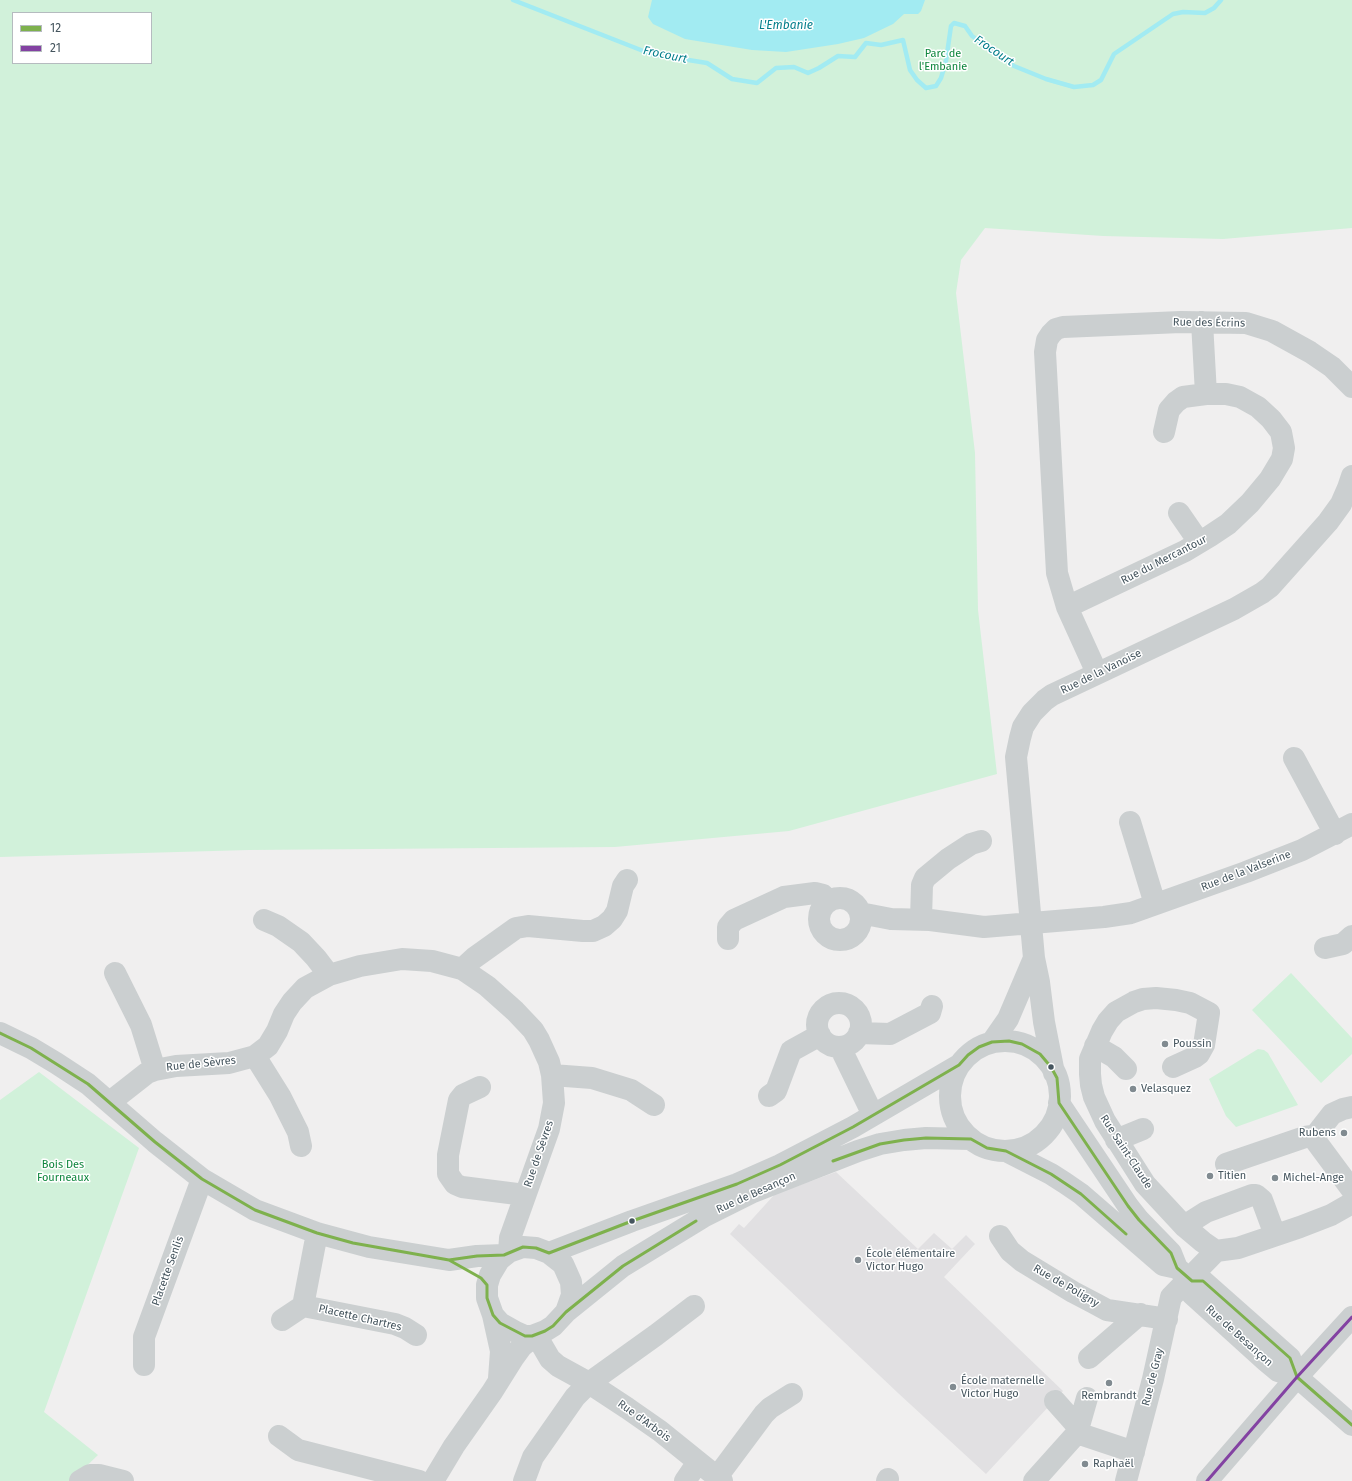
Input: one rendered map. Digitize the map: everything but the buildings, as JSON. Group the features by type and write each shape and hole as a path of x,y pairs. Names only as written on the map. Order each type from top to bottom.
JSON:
{"street":[{"name":"Rue des Écrins","path":"1067,607 1057,573 1045,352 1047,340 1056,329 1063,327 1202,322 1246,323 1272,331 1310,352 1332,367 1352,385"},
{"path":"1202,322 1206,394"},
{"name":"Rue du Mercantour","path":"1067,607 1185,551 1228,524 1250,503 1270,479 1282,459 1284,448 1281,432 1258,406 1240,397 1226,394 1206,394 1183,397 1169,410 1164,432"},
{"name":"Rue de la Vanoise","path":"1054,1073 1034,958 1016,757 1020,738 1028,719 1045,700 1062,690 1234,609 1262,593 1270,587 1328,522 1341,504 1351,483"},
{"path":"1180,513 1199,542"},
{"path":"1062,690 1072,695 1083,696 1232,626 1268,606 1282,595 1340,529 1352,513"},
{"path":"1067,607 1097,673"},
{"name":"Rue de la Valserine","path":"860,913 891,919 921,919 984,927 1104,917 1131,912 1155,904 1302,850 1343,829 1294,758"},
{"path":"1130,822 1155,904"},
{"path":"921,919 922,885 925,878 948,859 971,844 982,841"},
{"path":"462,970 474,958 516,928 528,926 593,931 604,926 612,919 617,911 623,886 627,880"},
{"path":"728,940 728,927 734,920 784,897 814,893 823,895 829,901"},
{"path":"842,898 848,899 858,907 860,913 860,926 858,932 848,939 835,940 824,934 819,922 821,910 829,901 842,898"},
{"path":"264,920 278,926 301,942 329,975"},
{"path":"1325,948 1343,944 1352,936"},
{"name":"Rue de la Vanoise","path":"992,1042 1008,1019 1034,958"},
{"name":"Rue de Sèvres","path":"110,1102 147,1073 155,1070 176,1066 230,1063 255,1056 268,1046 277,1031 284,1014 292,1002 305,988 329,975 360,966 402,959 432,961 462,970 488,986 533,1030 544,1050 552,1075 554,1096 549,1130 510,1238 506,1254"},
{"path":"115,973 141,1025 155,1070"},
{"name":"Rue Saint-Claude","path":"1173,1067 1199,1054 1204,1044 1209,1013 1190,1004 1176,1000 1156,998 1134,1002 1116,1012 1108,1021 1095,1046 1090,1059 1091,1085 1098,1108 1116,1140 1145,1184 1184,1226 1216,1250"},
{"path":"830,1004 845,1004 851,1007 860,1018 861,1026 859,1033 853,1041 845,1046 840,1047 828,1044 820,1035 817,1028 817,1021 824,1008 830,1004"},
{"path":"859,1033 890,1034 930,1013 932,1006"},
{"path":"0,1033 56,1062 88,1084 155,1142 202,1179 255,1210 316,1233 369,1247 449,1260 506,1254 522,1248 530,1247 549,1253 563,1264 571,1282 572,1295 566,1312 553,1326 536,1335 525,1336 500,1323 493,1316"},
{"path":"769,1096 776,1091 792,1051 820,1035"},
{"path":"1009,1041 1026,1045 1040,1054 1054,1073 1059,1091 1059,1104 1053,1122 1041,1137 1025,1147 1006,1151 988,1148 971,1139 957,1124 951,1104 950,1092 959,1065 968,1055 979,1047 992,1042 1009,1041"},
{"path":"1095,1046 1114,1057 1126,1069"},
{"path":"840,1047 873,1115"},
{"path":"255,1056 280,1096 298,1132 301,1146"},
{"name":"Rue de Besançon","path":"549,1253 632,1221 737,1184 801,1154 873,1115 959,1065"},
{"path":"552,1075 592,1078 631,1090 654,1105"},
{"path":"480,1086 463,1095 459,1100 448,1155 448,1174 455,1184 462,1187 525,1195"},
{"path":"1059,1104 1128,1206 1139,1220 1171,1253 1186,1275 1216,1250 1224,1251 1238,1248 1330,1215 1352,1203"},
{"path":"1314,1137 1332,1114 1352,1107"},
{"path":"1116,1140 1143,1129"},
{"path":"1226,1164 1305,1137 1312,1136 1352,1190"},
{"name":"Rue de Besançon","path":"566,1312 623,1266 703,1217 753,1192 858,1151 880,1144 926,1138 971,1139"},
{"name":"Rue de Besançon","path":"1006,1151 1051,1174 1081,1194 1163,1265 1204,1281 1290,1358 1297,1377"},
{"name":"Placette Senlis","path":"144,1365 144,1337 202,1179"},
{"path":"1184,1226 1206,1212 1252,1195 1256,1195 1262,1200 1275,1235"},
{"name":"Placette Chartres","path":"303,1306 316,1233"},
{"name":"Rue de Poligny","path":"1000,1236 1010,1251 1022,1261 1073,1292 1107,1310 1167,1319"},
{"path":"499,1379 501,1351 493,1316 487,1298 487,1285 494,1267 506,1254"},
{"path":"449,1260 481,1278 487,1285"},
{"name":"Rue de Gray","path":"1126,1481 1167,1319 1171,1297 1186,1275"},
{"name":"Placette Chartres","path":"282,1320 303,1306 395,1324 416,1335"},
{"path":"524,1481 533,1457 575,1398 589,1382 656,1336 694,1306"},
{"path":"1090,1358 1140,1314"},
{"path":"1207,1481 1297,1377 1352,1317"},
{"path":"433,1481 454,1446 518,1352 536,1335"},
{"name":"Rue d'Arbois","path":"536,1335 550,1359 558,1366 589,1382 660,1431 719,1479 764,1414 770,1408 792,1394"},
{"path":"1297,1377 1352,1425"},
{"path":"1034,1481 1078,1430 1087,1398"},
{"path":"1055,1401 1078,1430 1134,1452"},
{"path":"278,1436 298,1450 419,1481"},
{"path":"685,1481 698,1462"},
{"path":"80,1481 90,1475 99,1475 123,1481"}],"shaded area":[{"path":"836,1172 918,1249 934,1233 952,1249 966,1235 975,1244 944,1277 1063,1391 986,1474 730,1234 739,1224 744,1228 775,1194"}],"green space":[{"name":"Parc de l'Embanie","path":"0,0 1352,0 1352,228 1223,239 1103,236 985,228 961,260 956,293 975,453 978,610 997,774 789,831 615,847 249,850 0,857"},
{"path":"1291,973 1352,1038 1352,1054 1321,1083 1252,1010"},
{"path":"1258,1049 1264,1050 1268,1053 1298,1105 1236,1127 1226,1116 1209,1079"},
{"name":"Bois Des Fourneaux","path":"39,1072 139,1148 44,1412 98,1455 71,1481 0,1481 0,1100"}],"water":[{"name":"L'Embanie","path":"652,0 925,0 921,11 918,14 904,14 893,24 864,38 838,44 786,52 752,50 685,39 653,24 648,17"}],"waterway":[{"name":"Frocourt","path":"513,0 651,54 707,63 732,79 757,83 776,68 794,67 808,73 838,56 855,57 866,43 881,45 903,40 910,70 917,80 926,88 936,86 941,78 946,61 951,26 954,23 965,26 972,36 1014,66 1046,79 1074,87 1093,85 1101,80 1114,54 1173,14 1183,12 1205,13 1214,8 1221,0"}],"transit line":[{"name":"12","path":"0,1033 31,1048 88,1084 155,1142 202,1179 255,1210 317,1233 353,1243 449,1260 477,1256 504,1255 523,1247 536,1248 549,1253 632,1221 737,1184 780,1165 853,1127 959,1065 968,1055 979,1047 992,1042 1009,1041 1022,1044 1040,1054 1051,1067 1057,1078 1059,1103 1128,1206 1139,1220 1171,1253 1177,1268 1192,1281 1203,1281 1290,1358 1297,1377 1352,1425"},
{"name":"12","path":"833,1161 880,1144 904,1140 926,1138 971,1139 987,1148 1006,1151 1051,1174 1081,1194 1126,1234"},
{"name":"12","path":"432,1257 449,1260 481,1278 487,1285 487,1298 493,1315 500,1323 525,1336 532,1336 553,1326 566,1312 623,1266 696,1221"},
{"name":"21","path":"1207,1481 1297,1377 1352,1317"}],"place":[{"name":"Poussin","path":"1165,1044"},
{"name":"Velasquez","path":"1133,1089"},
{"name":"Rubens","path":"1344,1133"},
{"name":"Titien","path":"1210,1176"},
{"name":"Michel-Ange","path":"1275,1178"},
{"name":"École élémentaire Victor Hugo","path":"858,1260"},
{"name":"Rembrandt","path":"1109,1383"},
{"name":"École maternelle Victor Hugo","path":"953,1387"},
{"name":"Raphaël","path":"1085,1464"}]}
